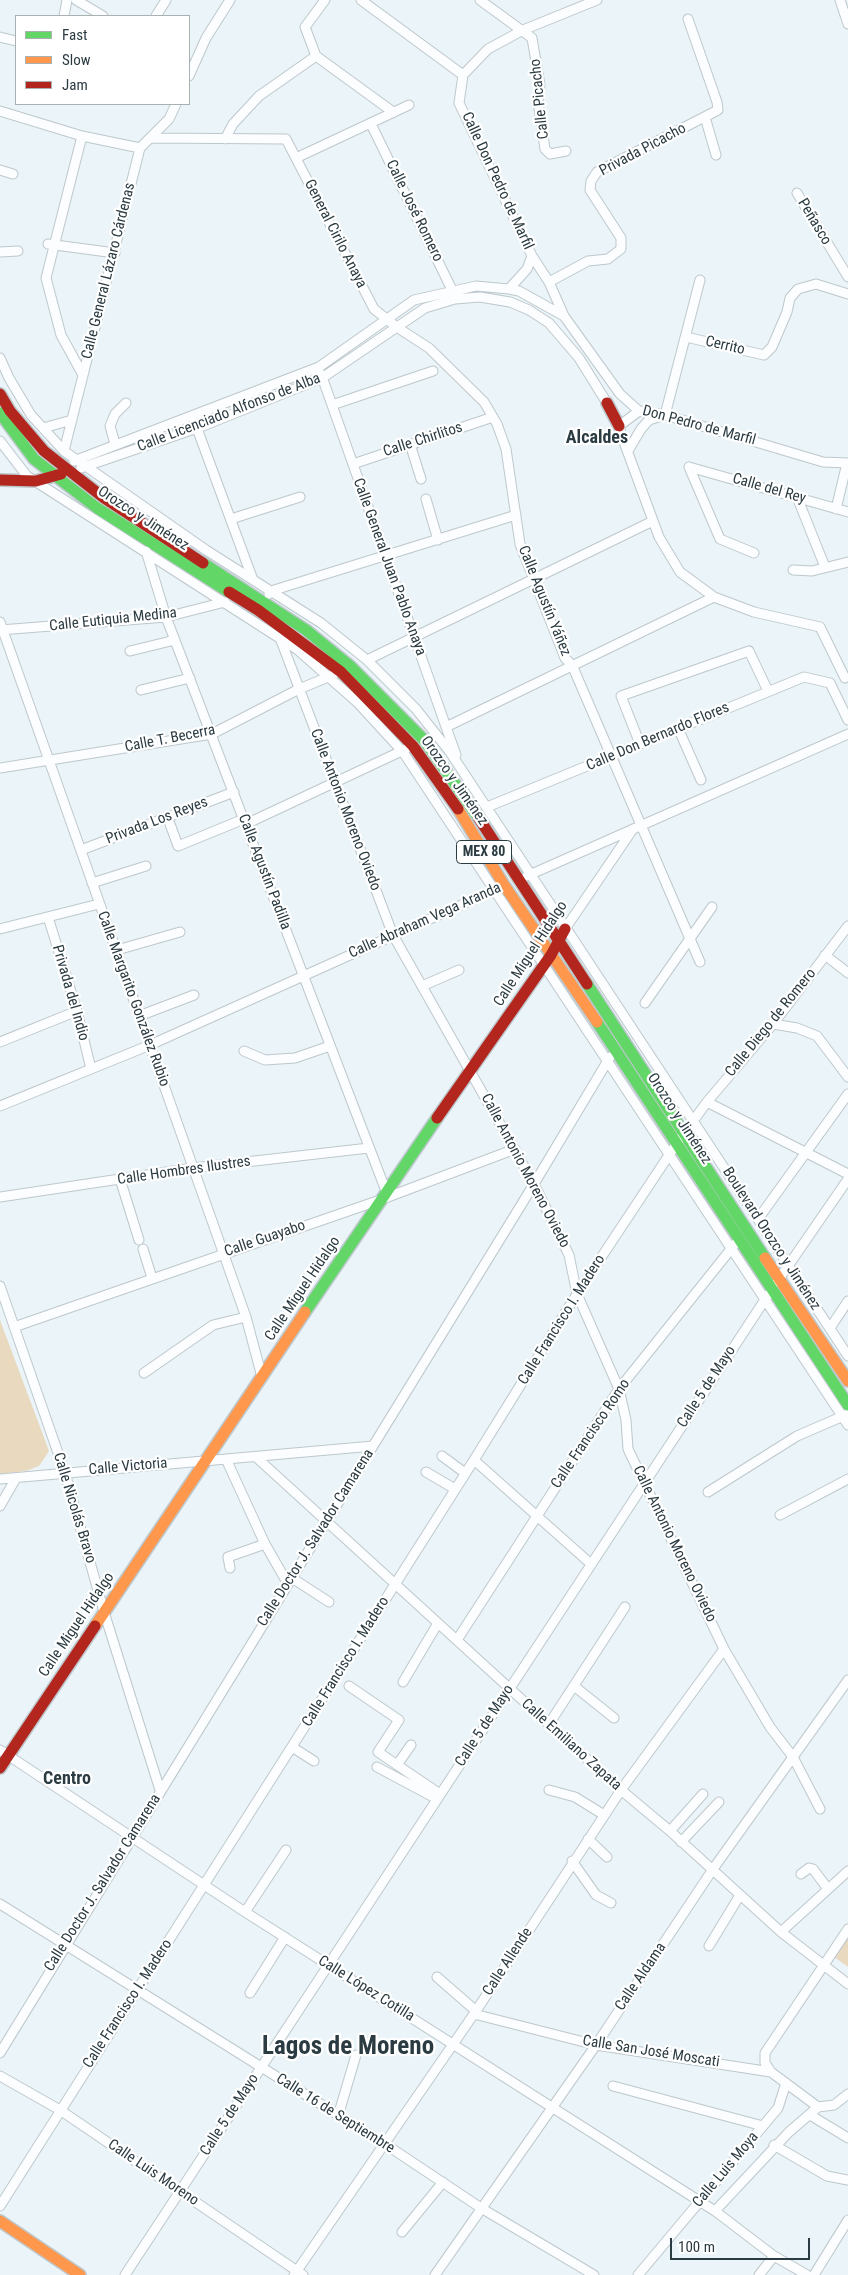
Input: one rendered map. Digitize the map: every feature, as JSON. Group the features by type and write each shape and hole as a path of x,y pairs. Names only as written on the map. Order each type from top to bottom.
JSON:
{"main road":[{"name":"Orozco y Jiménez","path":"0,394 10,412 44,451 104,498 261,606 341,672 413,746 454,803 500,888 548,959 614,1047 739,1238 776,1284 848,1381"},
{"path":"607,403 619,426"},
{"name":"Orozco y Jiménez","path":"0,413 34,458 97,508 261,606 306,630 350,666 424,741 462,792 683,1133 848,1405"},
{"path":"0,480 27,480 66,468"},
{"name":"Calle Miguel Hidalgo","path":"0,1768 4,1753 104,1612 383,1196 548,959 565,928"},
{"path":"0,2221 80,2275"}],"street":[{"path":"64,15 67,0"},
{"path":"76,0 101,15"},
{"path":"157,15 166,0"},
{"path":"190,74 206,38 230,0"},
{"path":"325,0 305,27 316,56 393,112"},
{"path":"362,0 463,75 488,49 523,30 593,1"},
{"path":"480,0 523,30"},
{"path":"840,0 848,24"},
{"name":"Privada Picacho","path":"548,282 588,261 608,259 620,249 621,238 590,190 591,181 597,172 717,111 718,108 688,19"},
{"name":"Calle Picacho","path":"523,30 532,38 540,85 538,102 545,149 550,154 566,151"},
{"path":"0,37 15,41"},
{"path":"151,138 225,138 233,124 259,96 316,56"},
{"name":"Calle Don Pedro de Marfil","path":"463,75 459,102 532,256 548,282 564,316"},
{"path":"0,111 82,136 140,148 169,119 176,105"},
{"path":"296,158 409,105"},
{"name":"Privada Picacho","path":"705,117 716,155"},
{"name":"Calle José Romero","path":"371,124 454,295"},
{"path":"82,136 51,244 46,278 61,335 83,375"},
{"name":"General Cirilo Anaya","path":"225,138 286,139 374,309 391,324"},
{"name":"Calle General Lázaro Cárdenas","path":"64,451 140,148"},
{"path":"0,170 13,174"},
{"name":"Peñasco","path":"796,193 848,278"},
{"path":"51,244 115,253"},
{"path":"0,252 18,251"},
{"path":"509,289 527,269 532,256"},
{"path":"628,451 633,440 650,420 665,415 700,280"},
{"name":"Cerrito","path":"686,337 764,355 772,347 787,312 790,298 798,289 816,284 848,294"},
{"name":"Calle Licenciado Alfonso de Alba","path":"66,468 77,460 115,444 319,367 391,324 476,286 519,291 564,316"},
{"name":"Calle Licenciado Alfonso de Alba","path":"66,468 85,467 197,428 322,378 391,324 414,300 454,295 510,302 529,310 549,323 579,358 607,403"},
{"name":"Don Pedro de Marfil","path":"564,316 620,394 639,411 665,415 823,462 848,463"},
{"name":"Calle Agustín Yáñez","path":"391,324 429,348 484,402 493,417 506,449 520,544 565,658 572,665 611,756 637,827 690,937 700,962"},
{"name":"Boulevard Orozco y Jiménez","path":"0,358 9,378 31,415 64,451 85,467 321,623 367,660 416,709 460,766 848,1356"},
{"name":"Calle General Juan Pablo Anaya","path":"319,367 460,766"},
{"path":"332,405 433,371"},
{"path":"115,444 110,426 115,414 126,403"},
{"path":"639,411 619,426 658,537 680,572 714,597 754,612 820,627 847,677 830,683 848,720"},
{"path":"193,415 254,580"},
{"name":"Calle Chirlitos","path":"352,464 493,417"},
{"path":"43,428 72,420"},
{"name":"Orozco y Jiménez","path":"0,441 27,480 146,551 225,602 280,638 330,677 402,752 500,888"},
{"path":"410,444 421,480"},
{"path":"836,509 848,463"},
{"name":"Calle del Rey","path":"754,553 720,539 689,467 848,512"},
{"path":"231,519 300,497"},
{"path":"797,497 825,567"},
{"path":"426,499 438,540"},
{"path":"261,606 271,591 516,515"},
{"path":"367,660 653,521"},
{"name":"Calle Agustín Padilla","path":"146,551 166,617 369,1148 383,1196"},
{"path":"793,570 812,571 848,562"},
{"path":"446,727 714,597"},
{"name":"Calle Eutiquia Medina","path":"1,627 166,617 225,602"},
{"name":"Calle Margarito González Rubio","path":"1,627 246,1317 262,1377"},
{"name":"Calle Antonio Moreno Oviedo","path":"280,638 393,936 515,1149 569,1255 577,1294 620,1390 626,1420 628,1449 724,1649 770,1727 792,1757 820,1809"},
{"path":"130,651 175,640"},
{"path":"640,744 620,696 749,651 768,690"},
{"name":"Calle T. Becerra","path":"0,768 212,734 299,689 341,672"},
{"name":"Calle Don Bernardo Flores","path":"487,807 768,690 804,677 830,683"},
{"path":"141,690 190,678"},
{"path":"678,728 702,780"},
{"name":"Calle Abraham Vega Aranda","path":"0,1106 150,1045 518,879 848,734"},
{"path":"170,824 178,846 245,821 334,783 413,746"},
{"name":"Privada Los Reyes","path":"81,850 234,792"},
{"name":"Calle Miguel Hidalgo","path":"565,928 637,827"},
{"path":"92,883 146,866"},
{"path":"0,929 99,904"},
{"path":"646,1003 690,937 712,908"},
{"name":"Privada del Indio","path":"48,917 77,1011 91,1069"},
{"name":"Calle Diego de Romero","path":"692,1120 773,1024 848,926"},
{"path":"117,950 180,932"},
{"path":"825,955 848,974"},
{"name":"Orozco y Jiménez","path":"548,959 608,1060 668,1155 846,1418"},
{"path":"422,986 459,970"},
{"path":"139,1016 194,995"},
{"path":"0,1042 77,1011"},
{"name":"Calle Doctor J. Salvador Camarena","path":"0,2053 534,1184 608,1060 627,1021"},
{"path":"773,1024 798,1028 817,1036 848,1077"},
{"path":"244,1051 265,1060 295,1058 330,1046"},
{"path":"758,1219 848,1094"},
{"path":"707,1102 807,1151 848,1174"},
{"name":"Calle Francisco I. Madero","path":"0,2206 474,1460 577,1294 692,1120"},
{"name":"Calle Hombres Ilustres","path":"0,1197 193,1168 369,1148"},
{"name":"Calle Guayabo","path":"14,1327 515,1149"},
{"path":"120,1179 139,1240"},
{"name":"Calle 5 de Mayo","path":"125,2275 765,1299 848,1179"},
{"name":"Calle Francisco Romo","path":"457,1640 536,1514 620,1390 739,1238"},
{"path":"143,1249 152,1278"},
{"name":"Calle Nicolás Bravo","path":"0,1286 65,1473 104,1612 160,1790"},
{"path":"830,1328 848,1301"},
{"path":"144,1373 213,1325 246,1317"},
{"path":"708,1492 797,1436 846,1418"},
{"name":"Calle Victoria","path":"0,1479 373,1446"},
{"path":"442,1456 465,1473"},
{"name":"Calle Emiliano Zapata","path":"256,1457 621,1790 713,1869 781,1932 822,1966 848,1984"},
{"path":"226,1459 265,1544 290,1581 329,1602"},
{"path":"474,1460 592,1564"},
{"path":"426,1472 455,1489"},
{"path":"0,1506 16,1478"},
{"path":"780,1515 848,1479"},
{"path":"230,1568 228,1557 265,1544"},
{"path":"549,1724 626,1607"},
{"path":"403,1682 438,1623"},
{"name":"Calle Allende","path":"297,2274 383,2143 475,2013 572,1861 621,1790 724,1649"},
{"name":"Calle Aldama","path":"435,2275 596,2045 713,1869 848,1680"},
{"path":"349,1686 399,1720 378,1752 438,1797"},
{"path":"574,1686 614,1718"},
{"path":"397,1765 411,1745"},
{"path":"292,1746 314,1761"},
{"name":"Calle López Cotilla","path":"4,1753 204,1886 554,2106 715,2211 774,2256 807,2275"},
{"path":"377,1767 438,1797"},
{"path":"549,1790 575,1797 604,1815"},
{"path":"670,1831 703,1794"},
{"path":"681,1842 718,1802"},
{"path":"588,1839 607,1857"},
{"path":"245,1912 286,1850"},
{"path":"572,1861 596,1895 611,1903"},
{"path":"801,1874 809,1868 813,1869 828,1889"},
{"path":"781,1932 848,1871"},
{"path":"709,1946 740,1895"},
{"name":"Calle 16 de Septiembre","path":"0,1904 64,1946 383,2143 481,2208 594,2275"},
{"path":"771,2072 765,2062 765,2053 848,1929"},
{"path":"250,1993 285,1937"},
{"path":"437,1977 475,2013"},
{"name":"Calle San José Moscati","path":"475,2013 596,2045 771,2072 818,2107"},
{"path":"338,2116 356,2055"},
{"name":"Calle Luis Moreno","path":"0,2076 60,2110 180,2191 297,2274"},
{"name":"Calle Luis Moya","path":"638,2275 778,2108 786,2083"},
{"path":"613,2086 763,2126"},
{"name":"Calle Luis Moya","path":"715,2211 774,2145 818,2107 834,2105 847,2097"},
{"path":"810,2115 848,2138"},
{"path":"774,2145 827,2176 848,2180"},
{"path":"402,2232 443,2182"},
{"path":"814,2275 848,2220"},
{"path":"759,2275 774,2256"}],"shaded area":[{"path":"0,1320 49,1451 39,1466 26,1471 0,1474"},
{"path":"848,1937 848,1967 834,1957"}],"traffic: fast":[{"path":"0,413 34,459 97,508 229,592"},
{"path":"203,563 306,630 350,666 425,741 478,817"},
{"path":"587,984 765,1258"},
{"path":"597,1022 848,1405"},
{"path":"305,1312 437,1118"}],"traffic: slow":[{"path":"458,809 504,885 597,1022"},
{"path":"765,1258 848,1381"},
{"path":"95,1626 305,1312"},
{"path":"0,2221 80,2275"}],"traffic: jam":[{"path":"0,394 10,411 44,451 104,498 203,563"},
{"path":"607,403 619,426"},
{"path":"0,480 36,481 61,474"},
{"path":"229,592 258,610 341,672 413,746 458,809"},
{"path":"478,817 587,984"},
{"path":"437,1118 551,955 565,929"},
{"path":"0,1768 95,1626"}],"district":[{"name":"Alcaldes","path":"597,438"},
{"name":"Centro","path":"67,1779"},
{"name":"Lagos de Moreno","path":"348,2048"}]}
